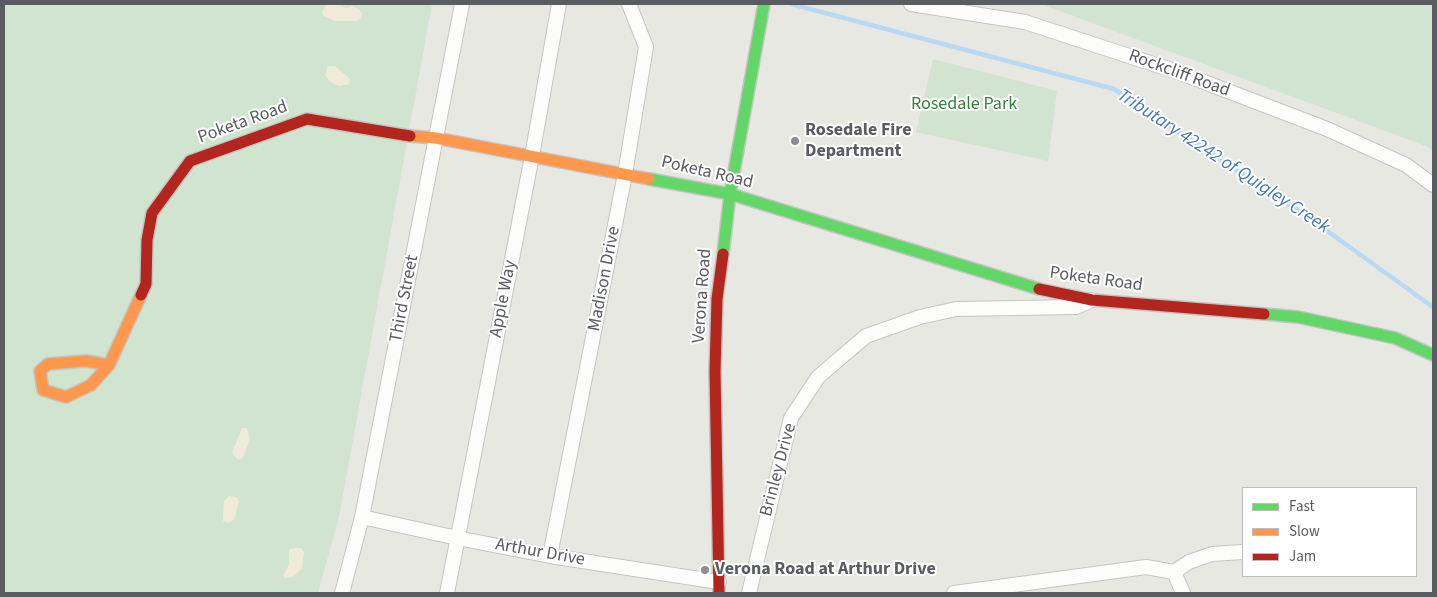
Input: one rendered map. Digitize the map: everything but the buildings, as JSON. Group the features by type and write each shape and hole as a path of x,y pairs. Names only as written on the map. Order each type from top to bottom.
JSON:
{"street":[{"name":"Third Street","path":"342,593 362,517 462,4"},
{"name":"Apple Way","path":"447,593 532,156 559,4"},
{"name":"Madison Drive","path":"550,556 626,174 646,47 629,4"},
{"name":"Verona Road","path":"719,588 715,371 717,299 730,194 764,4"},
{"name":"Rockcliff Road","path":"911,4 1025,22 1178,72 1327,129 1406,165 1433,185"},
{"name":"Poketa Road","path":"108,365 86,361 48,364 40,372 42,390 66,397 91,385 108,365 146,284 147,240 152,214 190,161 307,119 391,134 436,138 730,194 1025,286 1092,300 1298,317 1395,338 1433,355"},
{"name":"Brinley Drive","path":"749,593 791,418 818,377 866,336 920,317 956,309 1076,307 1092,300"},
{"name":"Arthur Drive","path":"362,517 457,538 719,588"},
{"path":"954,593 1146,567 1174,572 1189,562 1212,554 1242,552"},
{"path":"1174,572 1183,593"}],"green space":[{"path":"4,4 432,4 339,517 318,593 4,593"},
{"path":"1041,4 1433,4 1433,151 1426,146"},
{"name":"Rosedale Park","path":"933,59 1057,91 1048,161 916,132"}],"sand":[{"path":"327,4 336,4 346,8 352,6 359,9 362,14 360,19 355,21 335,21 323,16 322,11"},
{"path":"328,66 335,66 350,79 349,84 339,86 329,81 325,75"},
{"path":"242,428 247,428 250,439 243,458 238,460 232,453"},
{"path":"229,496 237,497 239,500 235,519 229,523 223,521 223,517 224,501"},
{"path":"301,548 304,552 302,568 293,577 285,578 283,575 289,565 289,550"}],"waterway":[{"name":"Tributary 42242 of Quigley Creek","path":"791,4 1114,89 1312,220 1433,307"}],"traffic: fast":[{"path":"723,254 730,194 764,4"},
{"path":"649,179 730,194 1039,289"},
{"path":"1264,314 1298,317 1395,338 1433,355"}],"traffic: slow":[{"path":"410,136 436,138 649,179"},
{"path":"109,365 86,361 48,364 40,371 43,390 66,397 91,385 109,365 141,295"}],"traffic: jam":[{"path":"141,295 146,284 147,240 152,213 190,161 307,119 410,136"},
{"path":"719,593 715,371 717,299 723,254"},
{"path":"1039,289 1092,300 1264,314"}],"place":[{"name":"Rosedale Fire Department","path":"795,141"},
{"name":"Verona Road at Arthur Drive","path":"705,570"}]}
